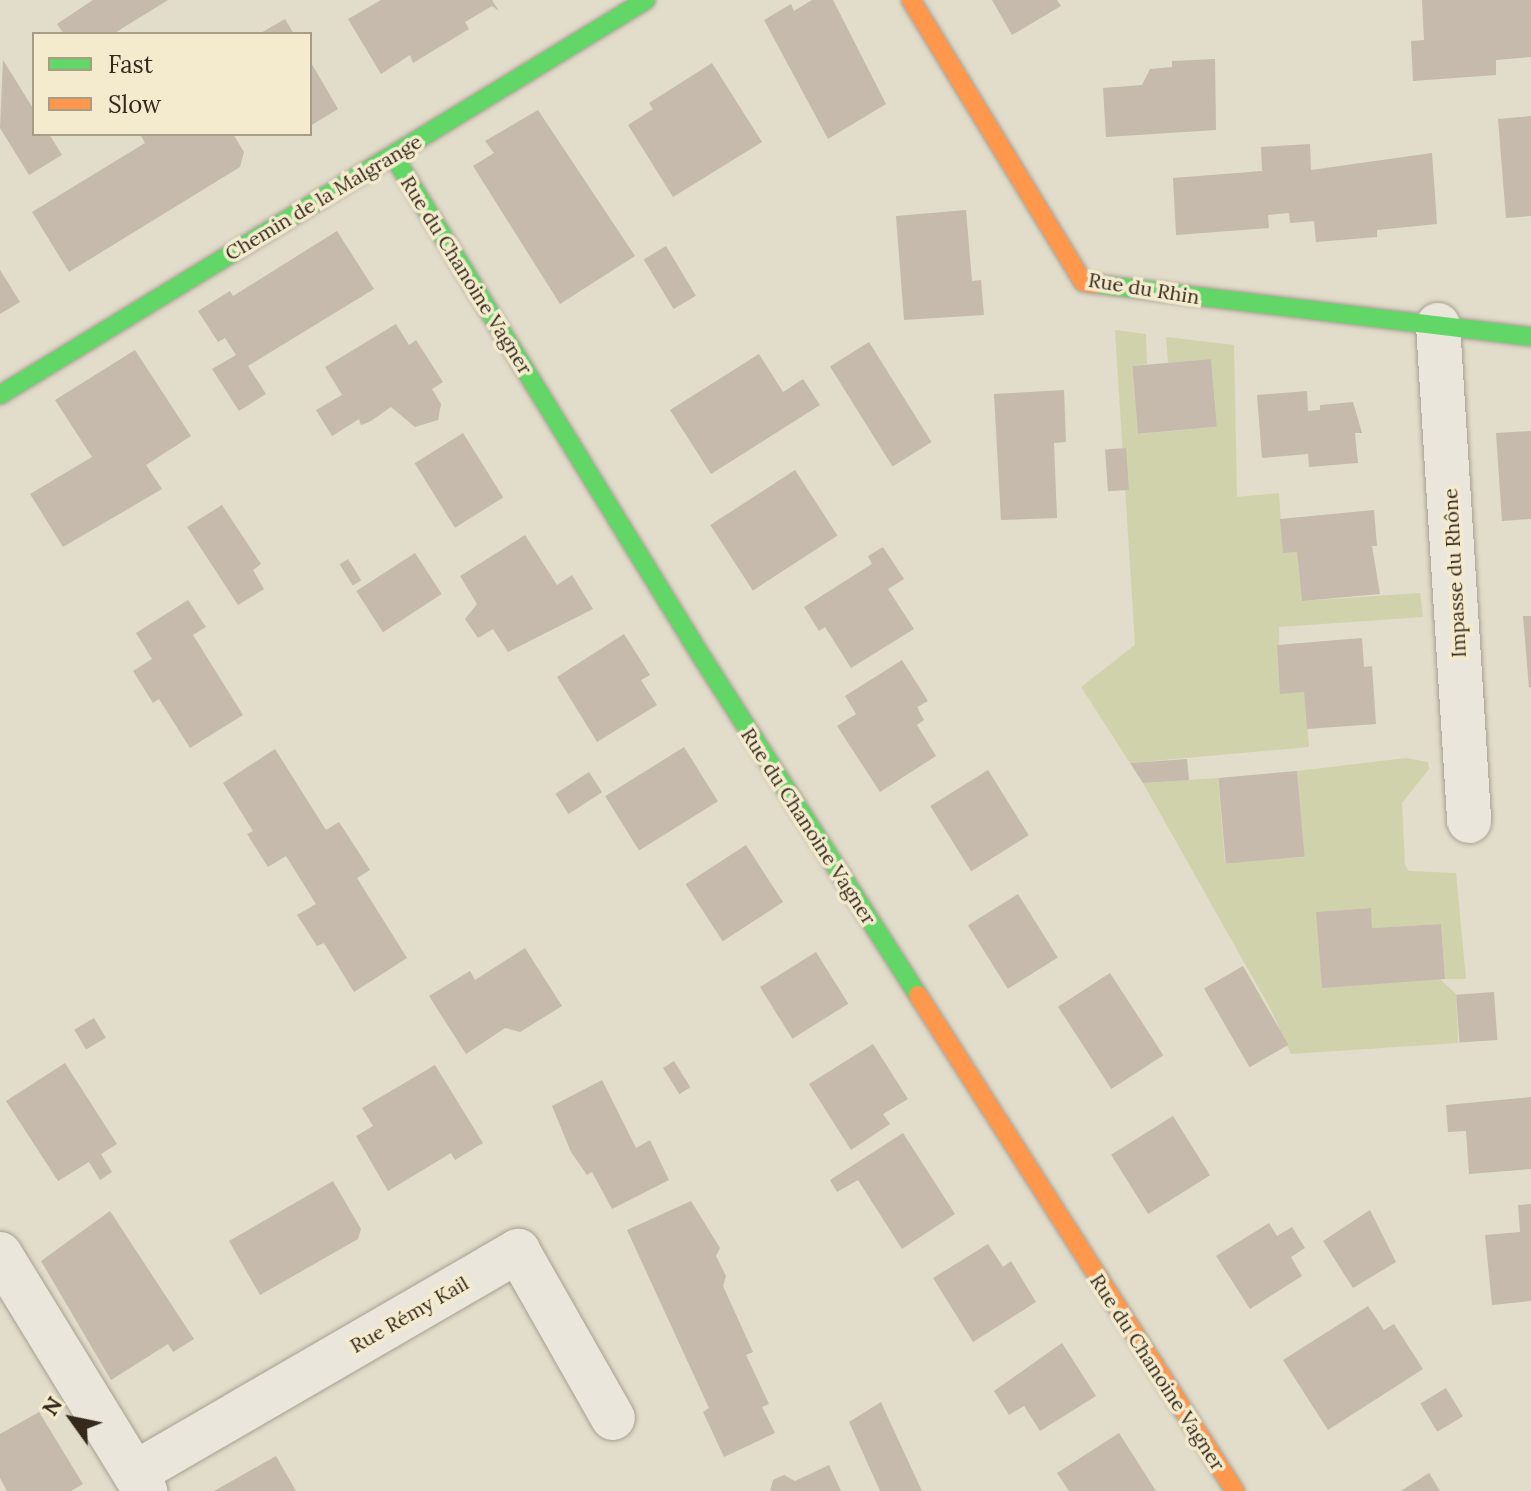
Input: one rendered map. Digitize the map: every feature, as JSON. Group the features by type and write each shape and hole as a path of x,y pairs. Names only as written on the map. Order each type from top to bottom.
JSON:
{"street":[{"name":"Chemin de la Malgrange","path":"0,395 646,0"},
{"name":"Rue du Rhin","path":"911,0 1083,282 1531,337"},
{"name":"Rue du Chanoine Vagner","path":"393,155 703,659 1235,1491"},
{"name":"Impasse du Rhône","path":"1438,325 1469,821"},
{"name":"Rue Rémy Kail","path":"140,1482 518,1251 613,1418"},
{"path":"0,1254 140,1482"}],"green space":[{"path":"1115,330 1146,334 1147,364 1132,366 1139,434 1217,427 1211,359 1168,363 1166,337 1234,345 1237,497 1279,493 1283,553 1297,552 1302,601 1420,593 1423,617 1279,627 1280,693 1304,692 1309,747 1130,763 1081,687 1135,645"},
{"path":"1406,758 1428,762 1429,769 1402,803 1405,865 1409,871 1456,873 1466,979 1445,979 1441,924 1372,928 1371,908 1317,912 1322,987 1440,979 1456,994 1458,1043 1291,1054 1271,1010 1143,783 1218,778 1225,863 1294,858 1304,857 1297,771"}],"building":[{"path":"93,0 168,0 116,32 63,32 57,24"},
{"path":"381,0 492,0 499,11 492,6 465,22 469,29 413,63 410,55 381,74 348,19"},
{"path":"812,0 833,0 886,104 828,139 764,20 791,4 794,11"},
{"path":"992,0 1057,0 1061,6 1012,35"},
{"path":"1422,0 1531,0 1531,57 1496,60 1496,75 1413,81 1411,41 1424,40"},
{"path":"285,19 293,32 262,32"},
{"path":"1215,59 1216,130 1106,137 1103,88 1142,85 1150,69 1172,67 1172,61"},
{"path":"3,60 32,107 32,136 50,136 62,155 29,175 0,128"},
{"path":"712,63 762,142 673,197 628,125 653,109 649,103"},
{"path":"312,64 338,109 312,125"},
{"path":"538,110 635,256 560,304 473,166 494,153 485,141"},
{"path":"1531,116 1531,216 1506,218 1498,119"},
{"path":"141,136 234,136 244,152 240,167 69,272 32,212 145,143"},
{"path":"1310,144 1311,170 1432,153 1437,224 1377,230 1377,237 1316,242 1314,221 1290,223 1289,213 1268,215 1269,228 1176,235 1173,178 1262,171 1261,147"},
{"path":"966,210 972,281 981,280 984,315 904,320 896,216"},
{"path":"337,231 374,289 248,366 266,394 239,411 212,369 236,355 225,338 218,342 198,311 230,291 233,296"},
{"path":"666,246 696,296 674,309 644,259"},
{"path":"0,270 20,302 0,314"},
{"path":"396,324 409,345 416,340 443,382 432,389 441,404 438,420 415,427 391,407 371,421 361,425 359,419 332,436 316,410 342,395 325,367"},
{"path":"869,342 932,442 893,466 830,366"},
{"path":"135,350 191,436 146,465 162,489 63,547 30,494 92,457 55,400"},
{"path":"759,354 783,392 803,379 820,405 711,474 670,410"},
{"path":"1211,359 1217,427 1138,434 1132,366"},
{"path":"1064,390 1066,442 1054,443 1057,518 1001,520 994,394"},
{"path":"1307,391 1308,411 1320,410 1320,405 1353,402 1362,433 1355,433 1358,463 1309,467 1308,454 1262,458 1257,395"},
{"path":"1531,431 1531,519 1502,521 1496,433"},
{"path":"463,433 503,497 455,528 415,463"},
{"path":"1126,448 1129,490 1108,491 1105,449"},
{"path":"795,470 837,535 753,590 710,525"},
{"path":"222,505 261,564 253,570 264,589 238,605 187,527"},
{"path":"1374,510 1377,546 1372,546 1380,594 1302,601 1297,552 1283,553 1280,519"},
{"path":"525,535 557,585 572,575 593,609 508,652 493,629 478,638 465,619 477,604 460,576"},
{"path":"883,547 904,579 888,589 914,629 851,668 825,627 819,631 804,607 872,564 868,556"},
{"path":"415,553 442,594 383,632 356,591"},
{"path":"348,559 361,580 353,586 340,564"},
{"path":"188,600 206,627 193,635 243,715 190,748 159,699 153,703 133,671 152,659 136,633"},
{"path":"1523,616 1531,616 1529,688"},
{"path":"624,634 650,675 641,680 657,705 597,742 557,677"},
{"path":"1362,638 1364,667 1372,666 1376,724 1307,729 1304,692 1280,694 1277,645"},
{"path":"902,660 928,701 917,707 924,720 917,725 936,756 880,792 837,726 856,714 845,696"},
{"path":"684,747 718,801 639,851 605,796"},
{"path":"275,749 326,830 339,822 370,870 357,878 407,958 354,992 324,943 317,946 297,915 316,904 286,856 268,867 247,834 253,831 223,783"},
{"path":"1187,759 1189,780 1143,783 1130,763"},
{"path":"988,770 1029,835 971,871 930,806"},
{"path":"1297,771 1304,857 1226,864 1218,778"},
{"path":"589,772 602,792 569,814 555,794"},
{"path":"746,845 783,902 723,941 686,884"},
{"path":"1018,894 1058,958 1008,989 968,925"},
{"path":"1371,908 1372,928 1441,924 1445,979 1322,988 1316,912"},
{"path":"525,948 562,1006 520,1032 505,1028 466,1054 429,996 470,971 475,980"},
{"path":"816,952 848,1004 792,1039 760,987"},
{"path":"1243,966 1288,1045 1250,1067 1204,988"},
{"path":"1110,973 1163,1055 1111,1089 1058,1007"},
{"path":"1494,992 1497,1040 1459,1043 1456,995"},
{"path":"94,1018 106,1038 86,1050 74,1030"},
{"path":"873,1044 908,1099 883,1114 890,1124 851,1150 809,1084"},
{"path":"674,1061 690,1087 679,1094 663,1068"},
{"path":"65,1063 117,1144 101,1154 112,1172 100,1180 89,1162 58,1181 6,1101"},
{"path":"435,1065 483,1143 455,1160 451,1153 388,1191 356,1136 373,1126 362,1108"},
{"path":"602,1080 636,1148 650,1140 669,1180 612,1209 592,1172 587,1175 571,1152 552,1106"},
{"path":"1531,1097 1531,1169 1469,1174 1466,1131 1448,1132 1446,1105"},
{"path":"1173,1116 1210,1175 1148,1214 1111,1155"},
{"path":"903,1133 955,1214 902,1249 858,1180 837,1192 830,1180"},
{"path":"333,1181 361,1229 358,1239 260,1295 229,1241"},
{"path":"691,1201 720,1248 716,1256 726,1276 723,1286 753,1352 746,1355 769,1404 762,1407 775,1433 724,1457 703,1412 709,1408 627,1230"},
{"path":"1531,1204 1531,1301 1492,1305 1485,1235 1520,1232 1518,1205"},
{"path":"1370,1210 1396,1262 1353,1288 1323,1241"},
{"path":"110,1211 194,1339 173,1352 168,1344 111,1380 41,1261"},
{"path":"1269,1223 1277,1236 1292,1227 1305,1248 1291,1257 1302,1276 1250,1309 1216,1256"},
{"path":"988,1244 1003,1267 1011,1261 1036,1302 973,1342 933,1278"},
{"path":"1368,1306 1384,1330 1394,1324 1423,1369 1328,1430 1283,1360"},
{"path":"1062,1343 1096,1396 1040,1431 1024,1406 1009,1415 994,1391"},
{"path":"1446,1388 1463,1416 1437,1432 1420,1403"},
{"path":"881,1402 922,1491 880,1491 849,1422"},
{"path":"39,1412 83,1484 71,1491 7,1491 0,1478 0,1434"},
{"path":"1119,1433 1156,1491 1069,1491 1057,1473"},
{"path":"276,1456 296,1491 214,1491"},
{"path":"829,1465 841,1491 770,1491 773,1480 784,1475 795,1481"},
{"path":"1429,1473 1440,1491 1401,1491"}],"traffic: fast":[{"path":"0,395 646,0"},
{"path":"393,155 703,659 918,995"},
{"path":"1096,284 1531,337"}],"traffic: slow":[{"path":"911,0 1083,282 1096,284"},
{"path":"918,995 1235,1491"}]}
